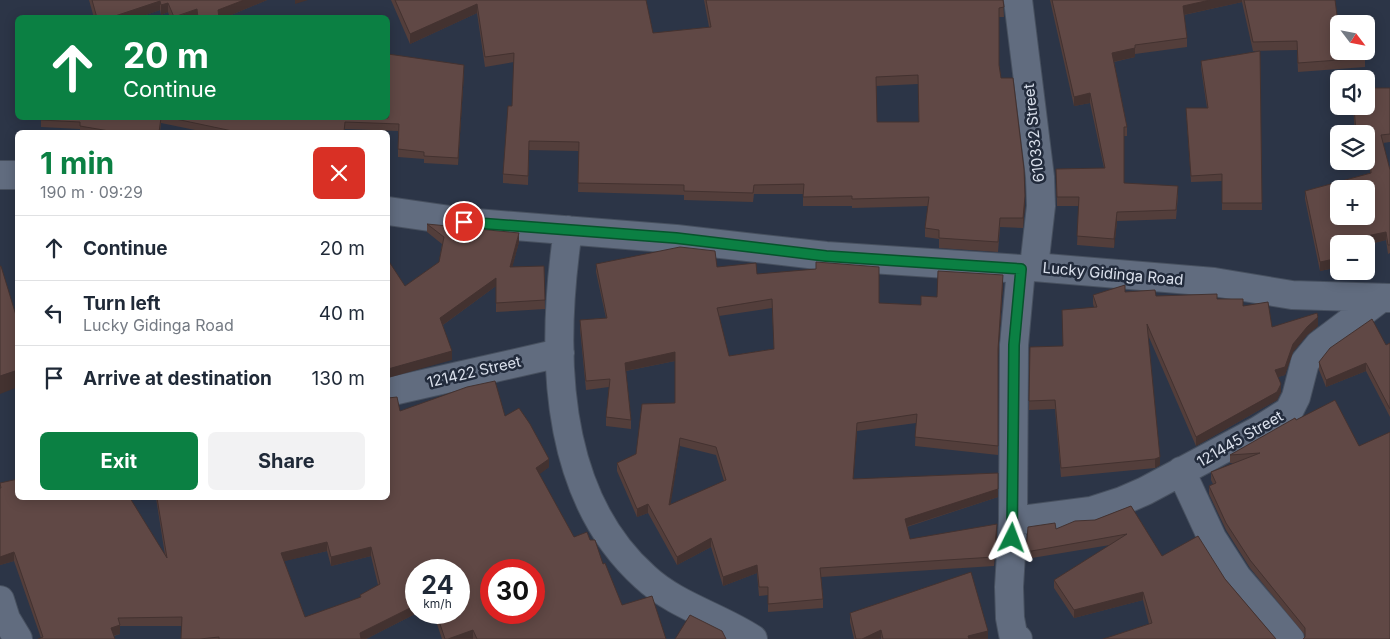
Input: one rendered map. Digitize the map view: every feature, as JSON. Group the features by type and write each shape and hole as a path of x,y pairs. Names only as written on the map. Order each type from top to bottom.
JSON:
{"street":[{"name":"610332 Street","path":"1018,0 1040,177 1041,206 1027,268 1014,345 1013,521 1009,587 1010,618 1013,634 1018,639"},
{"path":"0,175 15,175"},
{"name":"Lucky Gidinga Road","path":"390,211 464,222 676,238 826,256 1214,282 1292,295 1385,298"},
{"path":"568,230 560,302 560,353 565,422 572,455 601,522 621,552 645,578 673,598 753,639"},
{"name":"121445 Street","path":"1290,639 1237,577 1212,538 1181,471 1259,430 1289,411 1296,397 1305,362 1319,345 1385,298"},
{"name":"121422 Street","path":"390,392 560,353"},
{"path":"1013,521 1091,511 1145,491 1181,471"},
{"path":"0,600 6,619 18,639"}],"building":[{"path":"92,0 244,0 218,10 219,15 198,15 197,9 180,15 173,15 168,3 161,5 160,1 118,15 96,15"},
{"path":"395,0 646,0 653,33 711,27 706,0 1003,0 1004,7 999,8 999,65 1001,78 1013,78 1024,169 1025,196 1023,218 1000,218 998,242 939,238 939,230 925,228 929,197 852,199 852,196 803,197 804,184 754,185 753,193 684,191 684,185 578,183 579,142 529,141 528,176 503,174 508,106 512,106 514,53 485,57 477,4 410,34","holes":["918,75 919,122 877,122 876,77"]},
{"path":"1052,0 1210,0 1183,6 1187,38 1135,45 1135,48 1112,53 1127,127 1124,127 1124,183 1178,186 1176,210 1117,212 1114,239 1077,236 1079,197 1057,197 1056,169 1105,168 1090,93 1074,97"},
{"path":"1244,0 1335,0 1337,15 1330,15 1330,60 1338,60 1298,63 1297,41 1253,42"},
{"path":"1260,51 1262,203 1222,203 1222,174 1191,176 1186,108 1208,108 1201,61"},
{"path":"390,54 464,65 458,158 424,156 424,152 398,149 399,124 345,122 344,130 228,130 180,120 390,120"},
{"path":"1375,88 1390,88 1390,134 1381,135 1390,170 1390,245 1388,245 1386,232 1371,235 1330,235 1330,260 1320,262 1305,191 1330,184 1330,225 1375,225 1375,180 1345,180 1371,173 1371,170 1375,170 1375,125 1355,125 1355,115 1375,115"},
{"path":"41,120 161,120 159,130 103,130 80,126 80,122"},
{"path":"427,224 519,233 510,267 544,266 545,300 496,303 496,278 440,318 452,351 390,368 390,263 405,286 439,262 444,237"},
{"path":"680,247 715,251 717,267 756,263 757,274 816,269 816,262 879,267 879,303 921,305 921,296 937,297 938,271 1003,275 998,349 998,446 915,437 917,414 857,423 853,479 998,473 998,489 905,519 910,539 997,524 994,557 820,568 823,599 768,604 768,587 759,587 757,565 723,577 711,538 677,557 648,504 637,509 617,463 636,454 642,404 675,403 675,352 625,363 631,420 606,417 610,379 586,381 580,320 607,318 596,264","holes":["772,299 774,349 729,356 717,308","680,438 716,447 726,480 669,505"]},
{"path":"1,266 15,312 15,371 0,376"},
{"path":"1125,285 1125,292 1155,290 1156,296 1217,294 1217,299 1243,299 1243,306 1268,302 1272,327 1317,313 1318,317 1293,344 1285,367 1275,370 1281,384 1277,392 1196,437 1147,324 1160,457 1061,468 1055,400 1029,401 1030,347 1063,346 1062,310 1097,307 1093,295"},
{"path":"1372,319 1386,345 1390,343 1390,409 1366,363 1326,380 1319,362 1330,348"},
{"path":"495,381 505,416 519,408 549,459 536,468 574,537 587,532 590,540 595,540 603,564 605,563 622,605 652,596 666,639 477,639 473,630 445,639 440,624 470,624 470,559 405,559 405,610 360,633 361,639 219,639 219,637 181,639 182,617 118,618 120,625 111,628 115,639 38,639 43,637 14,552 0,557 0,483 15,480 15,500 131,500 167,558 157,500 390,500 390,398 397,397 400,411 467,387","holes":["327,542 331,557 371,547 380,584 360,595 361,597 305,617 281,553"]},
{"path":"1335,400 1359,446 1390,432 1390,639 1303,639 1305,637 1305,628 1250,560 1226,523 1209,486 1216,483 1211,472 1260,453 1230,455 1295,418 1296,420"},
{"path":"1131,506 1162,556 1198,536 1225,579 1276,639 1103,639 1152,623 1143,592 1074,610 1054,580 1127,534 1026,552 1028,527 1055,523 1056,529 1075,521 1095,520"},
{"path":"971,572 988,631 968,636 969,639 883,639 881,630 862,639 856,639 850,613"},
{"path":"690,615 722,631 726,639 675,639"}],"route":[{"path":"464,222 676,238 826,256 1021,269 1014,345 1012,538"}]}
